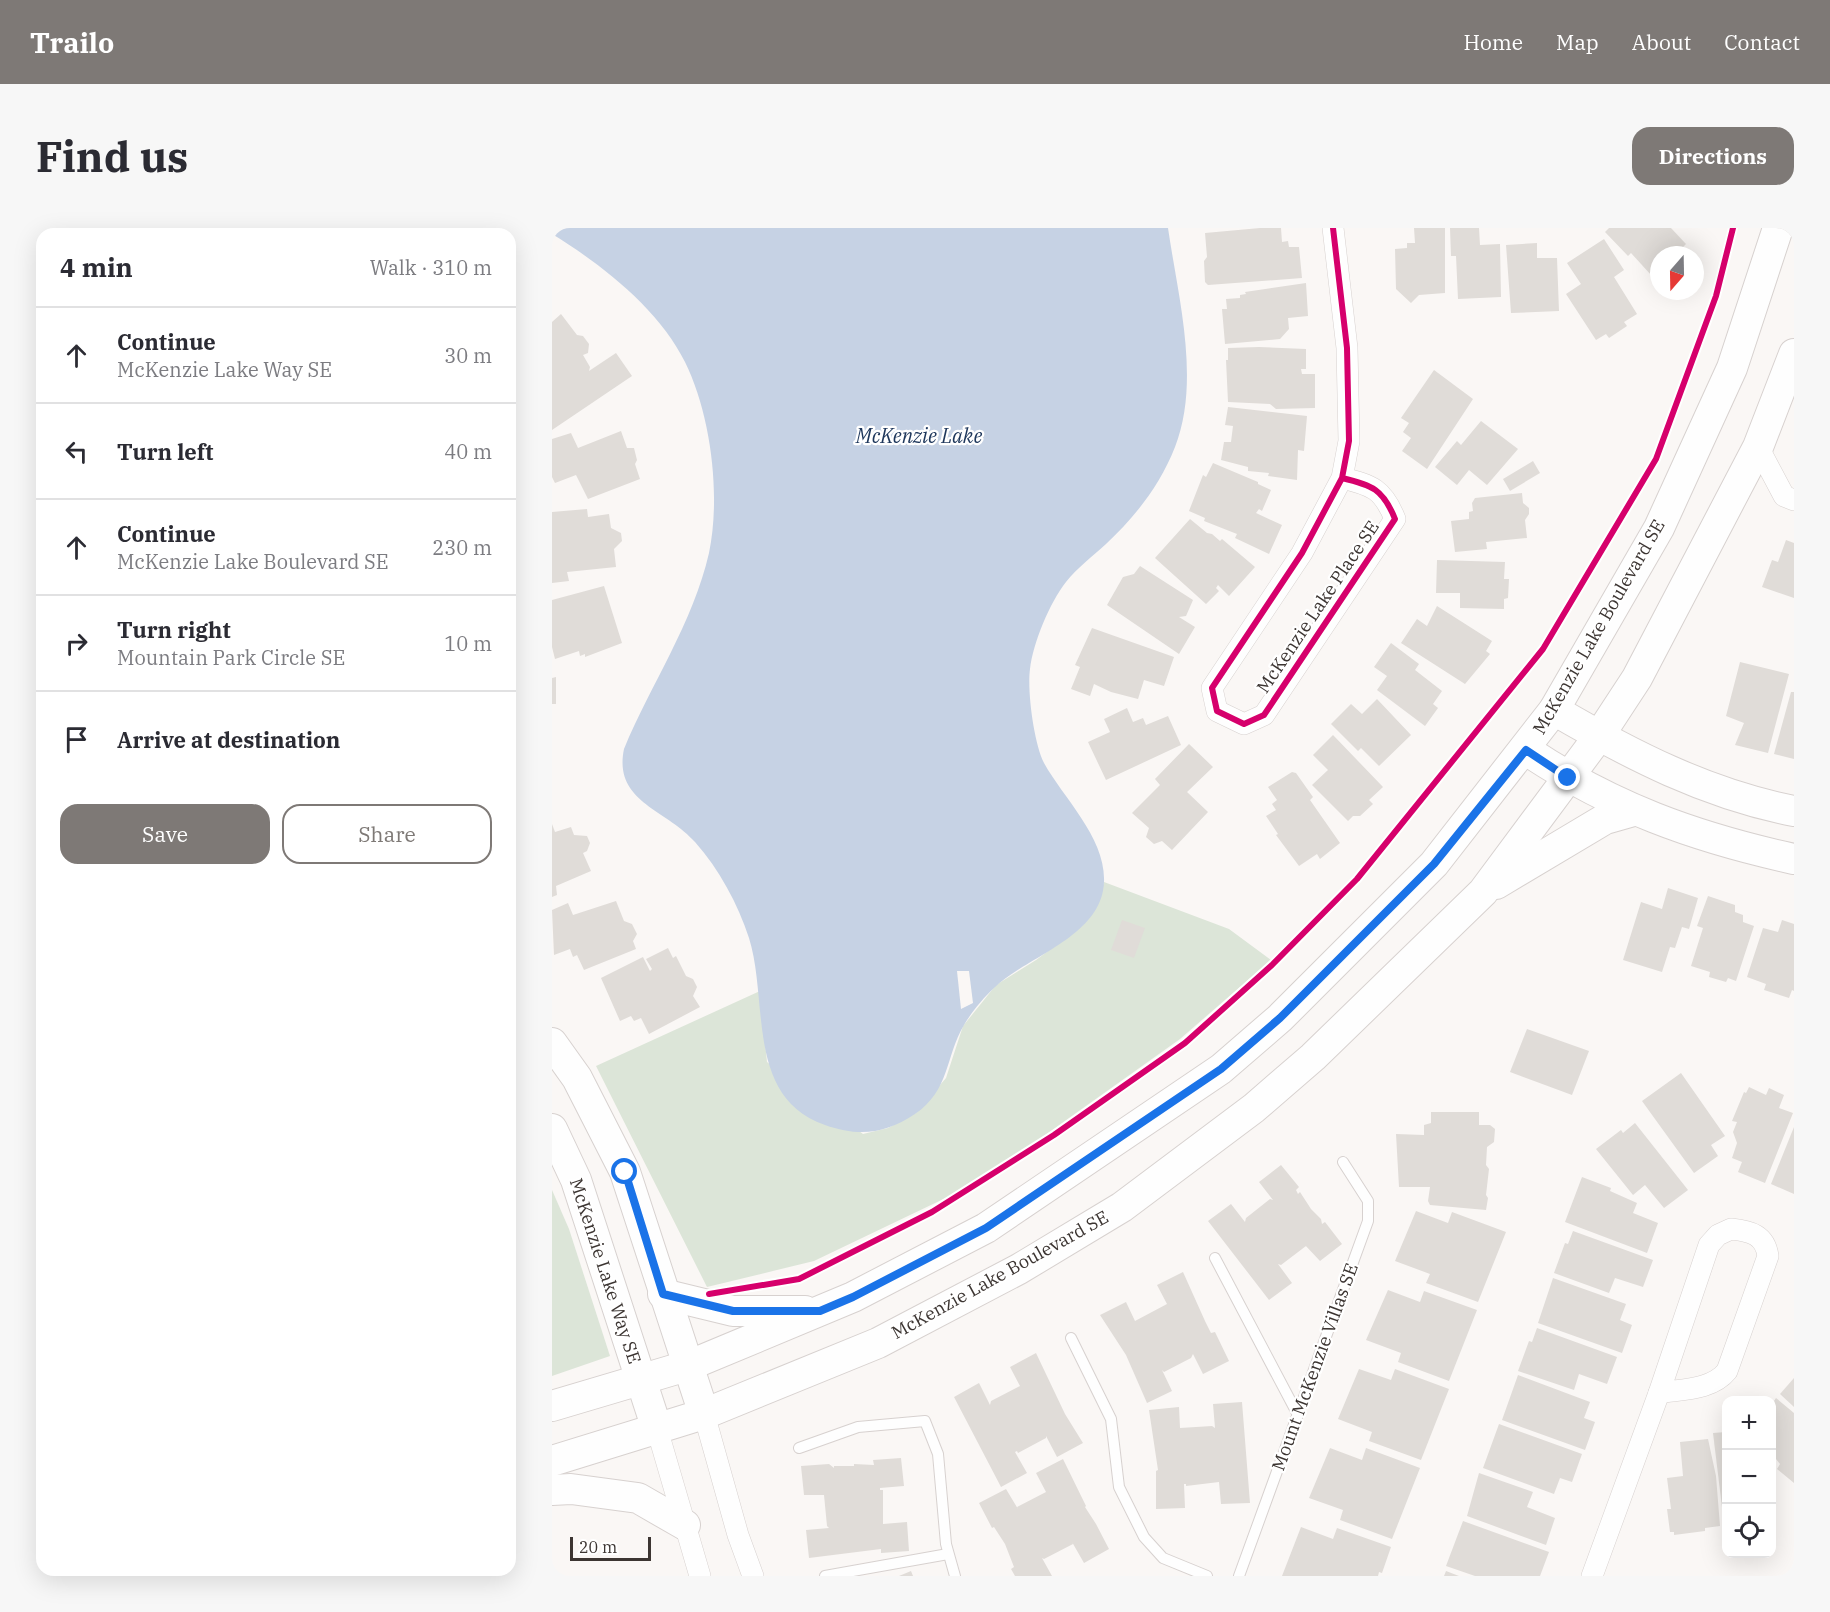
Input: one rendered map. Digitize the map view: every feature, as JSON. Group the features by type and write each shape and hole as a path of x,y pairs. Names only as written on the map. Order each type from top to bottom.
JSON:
{"main road":[{"name":"McKenzie Lake Boulevard SE","path":"552,1407 690,1365 853,1297 986,1228 1221,1069 1280,1018 1434,864 1526,750 1554,710 1659,528 1732,369 1778,228"},
{"name":"McKenzie Lake Boulevard SE","path":"552,1461 704,1414 878,1343 1019,1269 1122,1207 1254,1108 1305,1064 1483,892 1599,736 1637,678 1758,447 1794,354"},
{"path":"1554,710 1599,736 1690,782 1750,802 1794,811"},
{"path":"1526,750 1568,778 1633,810 1737,847 1794,859"},
{"path":"1483,892 1605,819 1633,810"},
{"path":"552,1043 577,1078 625,1172 663,1294 690,1365 704,1414"},
{"name":"McKenzie Lake Way SE","path":"552,1129 576,1180 657,1429"},
{"path":"663,1294 733,1311 820,1311"},
{"path":"552,1490 571,1489 638,1498 685,1525"}],"street":[{"name":"McKenzie Lake Place SE","path":"1334,228 1347,359 1350,441 1342,478 1302,553 1212,688 1217,711 1244,724 1264,715 1395,519 1388,502 1371,484 1342,478"},
{"path":"1758,447 1784,495 1794,500"},
{"path":"1592,1576 1659,1394 1709,1245 1718,1235 1731,1229 1749,1231 1758,1236 1767,1244 1768,1256 1727,1371 1719,1380 1711,1384 1659,1394"},
{"path":"704,1414 738,1535 753,1576"},
{"path":"657,1429 700,1576"}],"lane":[{"name":"Mount McKenzie Villas SE","path":"1239,1576 1368,1221 1368,1201 1343,1162"},
{"path":"1215,1258 1298,1414"},
{"path":"1071,1338 1111,1419 1119,1487 1144,1537 1163,1558 1207,1576"},
{"path":"799,1448 858,1427 925,1421 939,1462 948,1554 955,1576"},
{"path":"825,1576 948,1554"}],"shaded area":[{"path":"1104,882 1229,929 1271,960 1180,1039 979,1182 814,1261 707,1287 596,1066 760,991 767,1062 863,1134 888,1128 916,1113 946,1078 963,1026 996,985 1036,960 1083,925 1096,908"},
{"path":"552,1190 569,1229 610,1356 552,1376"}],"water":[{"name":"McKenzie Lake","path":"552,228 1168,228 1185,338 1187,366 1183,421 1175,447 1162,474 1137,511 1075,572 1060,590 1038,635 1030,669 1032,717 1040,754 1052,777 1082,820 1098,850 1103,866 1104,882 1100,901 1090,917 1076,932 1008,977 986,996 964,1025 935,1094 915,1114 893,1126 861,1132 837,1129 800,1112 782,1093 771,1070 764,1045 755,963 749,938 733,900 720,875 695,842 644,803 626,781 623,767 624,749 693,604 709,553 714,506 711,456 707,430 694,383 674,343 660,324 627,289 590,259 552,234"}],"pier":[{"path":"957,971 969,971 973,1003 961,1009"}],"building":[{"path":"1281,228 1282,242 1288,241 1289,247 1299,247 1302,278 1208,285 1205,282 1204,261 1207,257 1205,233"},
{"path":"1414,228 1445,228 1445,293 1419,295 1411,303 1396,289 1395,249 1407,248 1407,243 1415,243"},
{"path":"1450,228 1479,228 1480,245 1500,244 1501,297 1458,299 1456,256 1451,256"},
{"path":"1609,228 1671,228 1686,244 1684,246 1650,246 1650,274 1631,253 1628,256 1605,232"},
{"path":"1604,239 1624,270 1614,277 1637,314 1624,322 1627,326 1609,338 1606,334 1596,340 1566,294 1581,284 1567,263"},
{"path":"1537,243 1537,258 1557,258 1559,311 1511,313 1506,245"},
{"path":"1306,283 1308,316 1288,318 1289,329 1280,339 1225,344 1222,309 1227,309 1226,299 1240,298 1240,295 1246,294 1245,292"},
{"path":"561,314 577,335 583,336 589,344 588,353 583,355 590,367 589,371 616,353 632,376 552,430 552,322"},
{"path":"1228,348 1306,349 1306,369 1301,369 1302,374 1315,374 1315,408 1276,409 1270,404 1228,402 1226,360 1228,360"},
{"path":"1434,370 1473,399 1427,469 1402,451 1411,438 1403,432 1409,423 1401,418"},
{"path":"1228,407 1307,416 1304,451 1298,450 1297,480 1268,476 1269,473 1248,471 1248,467 1221,460 1224,442 1231,442 1233,426 1225,425"},
{"path":"1481,421 1518,449 1487,485 1469,470 1457,485 1435,467 1457,441 1461,445"},
{"path":"621,431 627,448 634,448 637,460 635,464 640,479 588,499 576,475 555,483 552,477 552,439 571,433 578,448"},
{"path":"1533,461 1540,473 1510,491 1503,479"},
{"path":"1213,463 1271,490 1262,511 1259,509 1256,513 1282,525 1269,554 1235,538 1237,534 1204,521 1205,518 1189,511 1203,475 1206,477"},
{"path":"1522,493 1523,503 1529,508 1529,514 1525,520 1527,538 1486,542 1487,549 1455,552 1451,521 1469,519 1469,512 1473,511 1472,503 1475,498"},
{"path":"587,509 588,517 609,514 611,528 621,533 622,541 614,549 616,567 567,572 569,581 552,583 552,512"},
{"path":"1190,519 1207,533 1220,541 1222,539 1255,567 1229,596 1218,585 1216,588 1219,591 1206,604 1155,558"},
{"path":"1786,540 1794,543 1794,598 1762,587 1772,560 1778,562"},
{"path":"1437,560 1505,562 1504,579 1509,579 1508,598 1504,599 1504,609 1460,608 1460,593 1436,593"},
{"path":"1140,566 1193,600 1186,616 1179,617 1195,627 1179,654 1107,605 1123,577 1134,574"},
{"path":"604,586 622,643 585,657 585,654 580,656 579,651 555,659 552,647 552,600"},
{"path":"1437,606 1492,641 1486,651 1490,654 1465,684 1401,643 1417,619 1427,626"},
{"path":"1092,628 1174,657 1164,686 1144,680 1138,699 1111,692 1094,684 1090,696 1071,689 1080,667 1075,665"},
{"path":"1391,643 1419,664 1415,670 1442,691 1433,704 1438,708 1425,726 1377,690 1387,676 1374,667"},
{"path":"1740,662 1789,674 1768,753 1735,745 1744,723 1726,716"},
{"path":"556,677 556,704 552,704 552,678"},
{"path":"1791,692 1794,692 1794,759 1774,754"},
{"path":"1377,699 1411,735 1379,766 1361,748 1358,751 1331,724 1351,704 1362,714"},
{"path":"1127,708 1133,722 1143,718 1146,725 1168,716 1181,745 1106,780 1088,742 1110,732 1104,719"},
{"path":"1333,735 1383,787 1369,800 1373,804 1360,816 1353,816 1348,821 1312,785 1328,770 1313,755"},
{"path":"1189,744 1213,767 1187,792 1208,812 1172,850 1162,841 1154,844 1146,837 1149,828 1132,813 1160,785 1155,779"},
{"path":"1292,772 1296,773 1313,797 1310,800 1340,843 1320,859 1317,854 1299,866 1276,835 1278,834 1266,816 1276,810 1272,804 1277,800 1268,787"},
{"path":"552,824 555,832 571,827 574,835 587,836 590,843 587,851 583,853 591,871 556,886 557,895 552,897"},
{"path":"1668,888 1698,898 1689,929 1682,927 1675,948 1670,947 1662,972 1623,960 1641,902 1662,909"},
{"path":"1708,896 1735,905 1735,912 1743,915 1743,922 1754,926 1736,981 1728,978 1726,982 1709,977 1710,972 1691,966 1703,928 1697,926"},
{"path":"616,901 624,921 632,924 637,934 633,941 636,949 584,970 577,955 573,957 570,949 554,955 552,910 568,903 573,915"},
{"path":"1122,920 1145,928 1134,958 1111,950"},
{"path":"1782,920 1794,924 1794,991 1792,990 1789,998 1764,990 1766,984 1747,977 1763,928 1778,932"},
{"path":"668,948 673,958 676,956 686,976 693,979 697,987 693,996 700,1007 649,1034 641,1018 634,1021 631,1016 620,1021 601,978 643,957 650,971 652,969 646,959"},
{"path":"1527,1029 1589,1051 1572,1095 1510,1072"},
{"path":"1681,1073 1725,1136 1711,1145 1718,1156 1694,1173 1642,1101"},
{"path":"1749,1087 1766,1095 1769,1088 1784,1095 1779,1108 1793,1113 1765,1183 1738,1172 1742,1162 1732,1158 1737,1143 1733,1132 1737,1122 1732,1121 1744,1092 1746,1093"},
{"path":"1431,1112 1479,1112 1479,1125 1490,1125 1495,1129 1494,1142 1487,1147 1486,1165 1489,1169 1486,1210 1430,1205 1428,1201 1430,1187 1399,1187 1396,1134 1424,1135 1424,1125 1431,1123"},
{"path":"1635,1123 1688,1190 1664,1208 1645,1185 1633,1195 1596,1149 1621,1130 1623,1133"},
{"path":"1794,1127 1794,1194 1771,1184"},
{"path":"1281,1165 1299,1187 1296,1190 1298,1194 1300,1192 1321,1219 1322,1224 1325,1222 1342,1244 1320,1261 1306,1246 1281,1265 1278,1264 1292,1283 1269,1300 1208,1221 1231,1204 1245,1222 1246,1218 1270,1199 1273,1200 1259,1182"},
{"path":"1582,1177 1611,1188 1610,1191 1637,1203 1633,1213 1658,1223 1647,1253 1565,1222"},
{"path":"1416,1211 1448,1223 1452,1212 1506,1232 1478,1302 1426,1283 1430,1274 1395,1261"},
{"path":"1573,1231 1653,1260 1643,1287 1615,1278 1609,1293 1554,1273 1565,1243 1568,1244"},
{"path":"1183,1272 1211,1333 1215,1332 1229,1361 1203,1374 1193,1354 1191,1358 1164,1372 1162,1370 1172,1391 1147,1403 1126,1355 1100,1315 1126,1302 1135,1321 1167,1304 1157,1285"},
{"path":"1553,1278 1626,1304 1620,1320 1632,1325 1622,1353 1538,1323"},
{"path":"1388,1290 1420,1302 1424,1291 1477,1310 1449,1381 1398,1362 1401,1353 1366,1340"},
{"path":"1537,1328 1617,1357 1607,1384 1579,1374 1574,1390 1518,1371 1529,1341 1532,1342"},
{"path":"1036,1353 1065,1414 1083,1443 1057,1457 1046,1436 1018,1453 1015,1452 1027,1473 1001,1487 954,1397 979,1383 990,1405 991,1401 1020,1386 1010,1367"},
{"path":"1359,1369 1391,1380 1395,1369 1449,1389 1421,1460 1369,1441 1372,1432 1338,1419"},
{"path":"1518,1375 1590,1402 1584,1418 1595,1422 1585,1450 1502,1420"},
{"path":"1794,1378 1794,1407 1780,1394"},
{"path":"1776,1398 1794,1413 1794,1483 1777,1469 1780,1464 1776,1459"},
{"path":"1242,1402 1250,1503 1221,1504 1219,1482 1186,1486 1184,1484 1185,1508 1156,1509 1156,1471 1158,1470 1149,1410 1179,1407 1180,1428 1212,1426 1215,1428 1213,1404"},
{"path":"1499,1424 1582,1454 1572,1482 1560,1478 1554,1494 1483,1468"},
{"path":"1722,1432 1722,1507 1713,1433"},
{"path":"1708,1439 1716,1476 1720,1526 1705,1528 1705,1531 1674,1535 1674,1532 1670,1532 1667,1509 1671,1509 1667,1478 1683,1476 1680,1442"},
{"path":"1330,1448 1362,1460 1366,1448 1420,1468 1392,1539 1340,1520 1343,1510 1309,1498"},
{"path":"901,1458 904,1486 880,1488 880,1490 883,1490 883,1524 907,1522 909,1551 881,1553 881,1549 809,1558 806,1530 829,1528 824,1495 804,1495 801,1466 829,1464 834,1468 834,1466 854,1466 854,1464 874,1465 873,1460"},
{"path":"1063,1459 1085,1507 1109,1549 1084,1563 1072,1542 1073,1544 1042,1558 1052,1576 1015,1576 1005,1544 994,1527 992,1528 979,1503 1006,1489 1018,1509 1017,1507 1046,1492 1036,1473"},
{"path":"1479,1473 1533,1492 1527,1507 1555,1518 1546,1545 1467,1516"},
{"path":"1463,1521 1549,1552 1540,1576 1475,1576 1446,1566"},
{"path":"1301,1527 1333,1539 1337,1528 1391,1547 1382,1573 1379,1572 1378,1576 1282,1576"},
{"path":"911,1571 913,1576 899,1576"},
{"path":"1446,1571 1459,1576 1444,1576"}],"cycle path":[{"path":"1333,228 1347,348 1349,441 1342,478 1302,553 1212,688 1217,711 1244,724 1264,715 1395,519 1386,501 1375,490 1342,478"},
{"path":"709,1294 799,1279 932,1212 1054,1135 1185,1043 1272,965 1357,879 1543,649 1656,459 1716,296 1733,228"}],"route":[{"path":"625,1172 663,1294 733,1311 820,1311 853,1297 986,1228 1059,1181 1221,1069 1280,1018 1434,864 1526,750 1568,778"}]}
